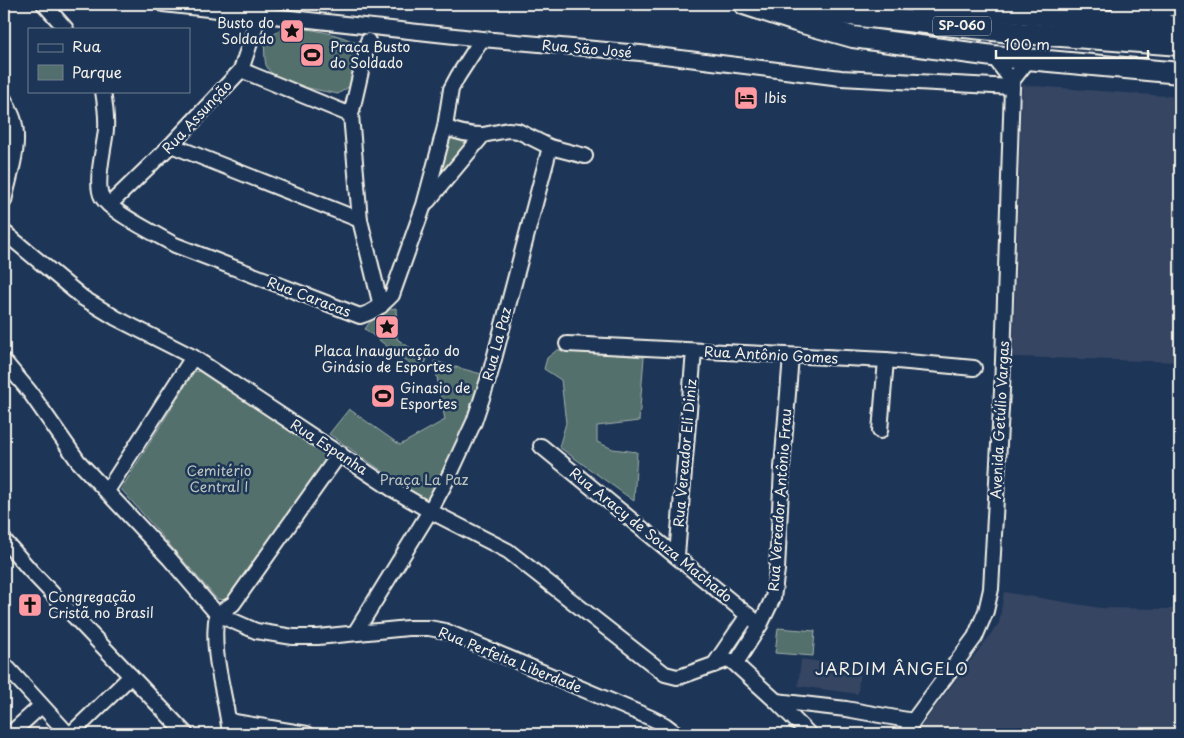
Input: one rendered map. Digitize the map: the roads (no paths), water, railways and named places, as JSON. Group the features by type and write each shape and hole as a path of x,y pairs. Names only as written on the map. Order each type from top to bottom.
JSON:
{"highway":[{"name":"SP-060","path":"744,4 1021,33 1180,45"},
{"path":"744,4 796,22 853,38 1029,60 1180,73"},
{"name":"SP-060","path":"918,4 1180,28"},
{"path":"1022,14 1139,12 1174,4"}],"street":[{"path":"44,4 65,28"},
{"name":"Rua São José","path":"163,4 260,13 482,39 640,53 841,78 1012,84"},
{"name":"Rua Assunção","path":"109,206 171,145 241,70 260,13"},
{"path":"382,306 392,295 424,205 445,127 451,89 482,39"},
{"path":"368,41 351,115 360,220 382,306"},
{"path":"993,56 1012,84 1029,60"},
{"path":"241,70 351,115"},
{"name":"Avenida Getúlio Vargas","path":"906,734 913,721 974,637 983,621 989,600 1002,390 1012,84"},
{"path":"103,92 106,108 106,128 100,181 101,196 109,206"},
{"path":"4,100 14,121 16,133 4,201"},
{"path":"445,127 465,135 508,130 518,132 550,146 585,156"},
{"path":"424,205 483,134"},
{"path":"171,145 360,220"},
{"name":"Rua La Paz","path":"355,633 430,511 462,448 480,406 550,146"},
{"name":"Rua Caracas","path":"109,206 175,245 360,316 382,306"},
{"name":"Rua Espanha","path":"4,232 83,298 116,318 193,356 392,489 508,551 665,674 677,677 727,660 736,663"},
{"name":"Rua Antônio Gomes","path":"567,344 886,360 974,368"},
{"name":"Rua Vereador Eli Diniz","path":"677,555 694,351"},
{"path":"107,491 193,356"},
{"name":"Rua Vereador Antônio Frau","path":"736,663 760,625 773,598 778,570 782,468 791,356"},
{"path":"880,431 886,360"},
{"path":"4,361 29,391 78,461 217,614 215,635 218,668 229,728 307,734"},
{"name":"Rua Aracy de Souza Machado","path":"541,446 677,555 760,625"},
{"path":"217,614 233,604 340,453"},
{"path":"4,540 186,734"},
{"name":"Rua Perfeita Liberdade","path":"217,614 256,631 293,637 318,637 408,628 429,628 445,631 651,718 677,734"},
{"path":"714,665 748,615"},
{"path":"736,663 809,734"},
{"path":"4,664 41,706 70,734 131,676"},
{"path":"776,701 846,709 913,721"},
{"path":"10,734 41,706"}],"place":[{"name":"Busto do Soldado","path":"292,31"},
{"name":"Praça Busto do Soldado","path":"312,55"},
{"name":"Ibis","path":"746,98"},
{"name":"Placa Inauguração do Ginásio de Esportes","path":"387,327"},
{"name":"Ginasio de Esportes","path":"383,396"},
{"name":"Congregação Cristã no Brasil","path":"30,605"}],"district":[{"name":"JARDIM ÂNGELO","path":"892,669"}],"park label":[{"name":"Cemitério Central I","path":"219,480"},
{"name":"Praça La Paz","path":"424,480"}]}
